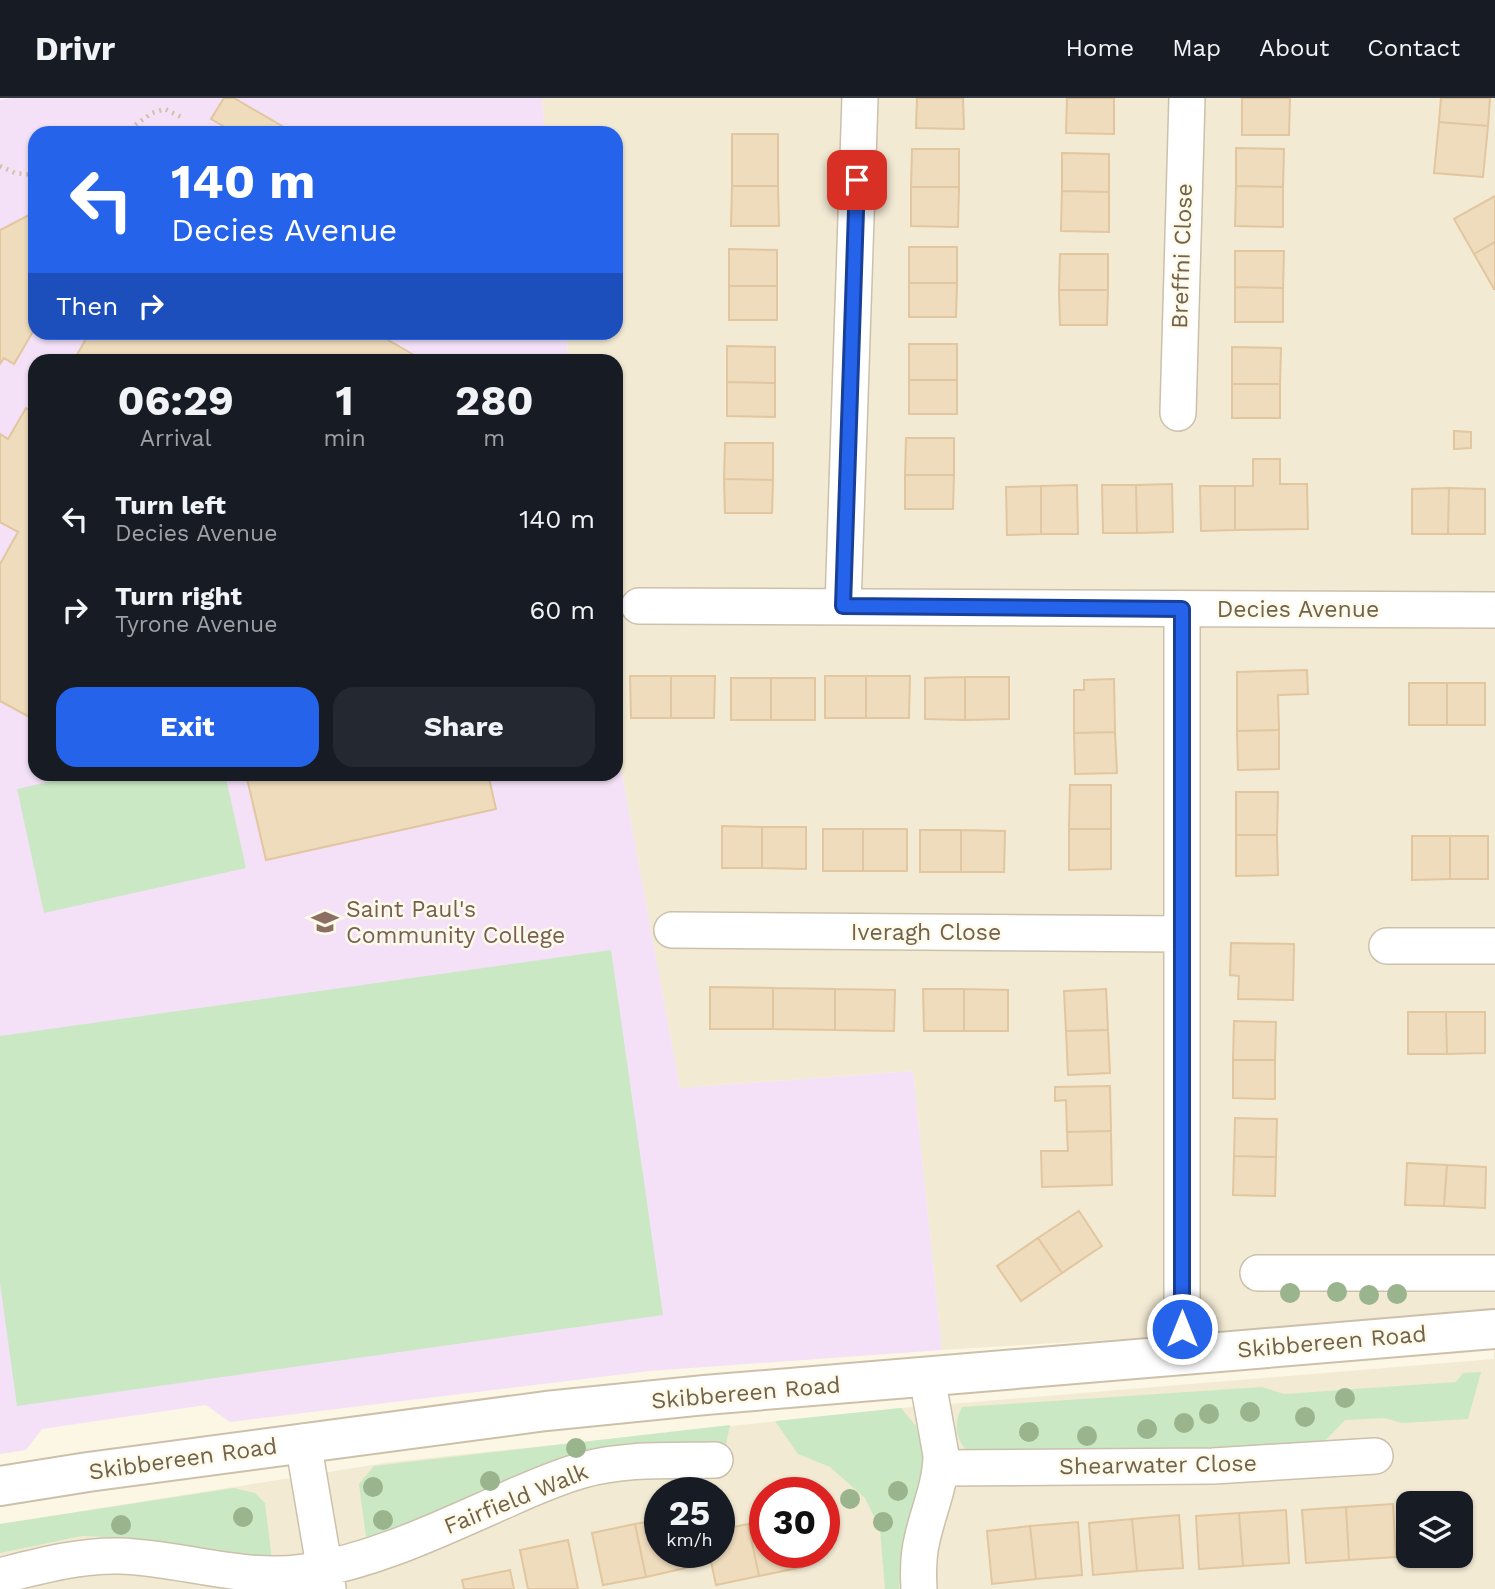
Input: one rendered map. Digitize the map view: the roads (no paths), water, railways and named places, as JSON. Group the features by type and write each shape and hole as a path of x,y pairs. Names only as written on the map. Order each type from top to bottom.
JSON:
{"street":[{"path":"843,606 860,98"},
{"name":"Breffni Close","path":"1178,413 1187,98"},
{"name":"Decies Avenue","path":"639,606 1495,610"},
{"path":"1182,609 1182,1355"},
{"name":"Iveragh Close","path":"672,930 1181,934"},
{"path":"1387,946 1495,946"},
{"path":"1258,1273 1495,1273"},
{"name":"Skibbereen Road","path":"0,1486 303,1442 545,1411 1495,1329"},
{"path":"919,1589 920,1548 941,1468 927,1377"},
{"path":"303,1442 326,1579"},
{"name":"Shearwater Close","path":"941,1468 1213,1466 1375,1456"},
{"name":"Fairfield Walk","path":"0,1576 65,1561 119,1556 260,1574 326,1579 343,1565 406,1543 582,1470 645,1461 715,1460"}],"place":[{"name":"Saint Paul's Community College","path":"325,922"}]}
